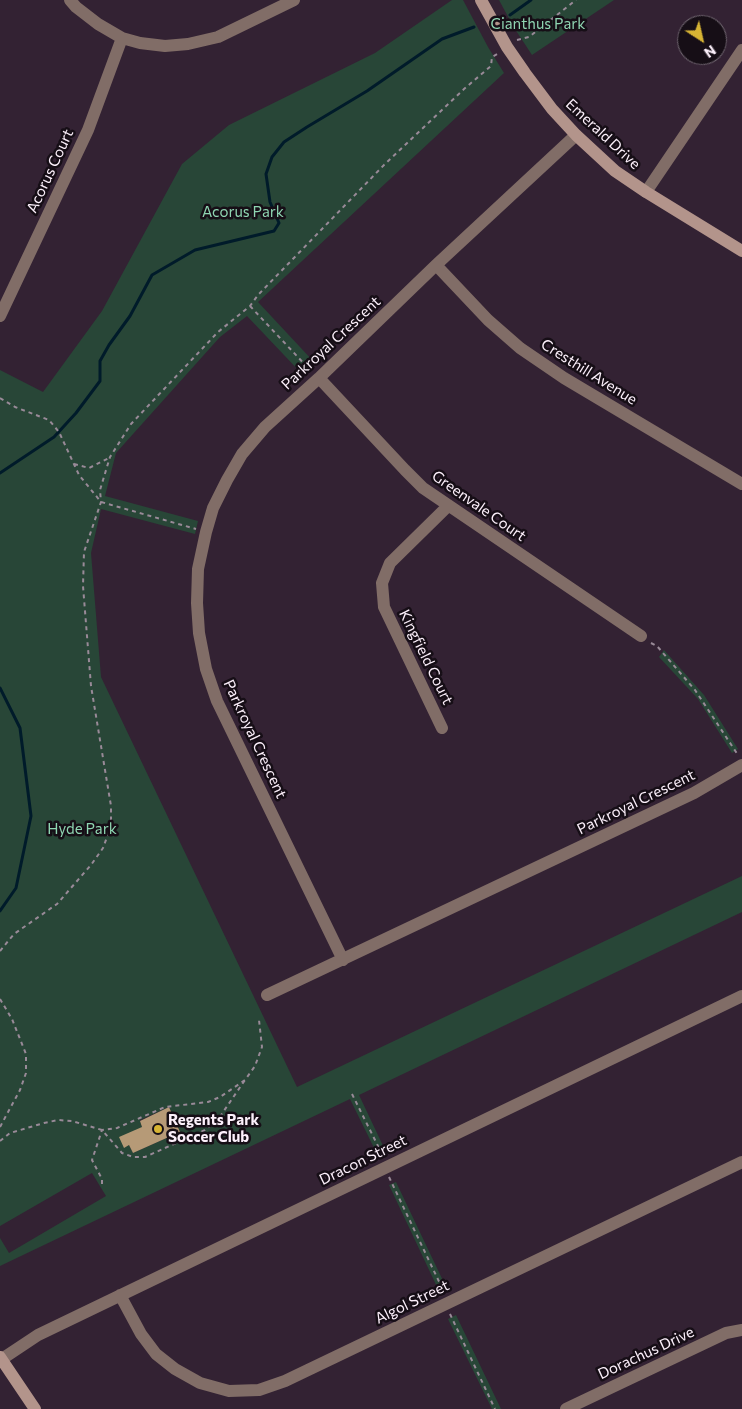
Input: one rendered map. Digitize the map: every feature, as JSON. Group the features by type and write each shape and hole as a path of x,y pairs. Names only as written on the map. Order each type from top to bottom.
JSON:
{"street":[{"path":"70,0 98,24 122,38 140,43 165,46 188,44 218,37 294,0"},
{"name":"Emerald Drive","path":"481,0 520,67 552,109 576,135 616,171 646,192 742,251"},
{"name":"Acorus Court","path":"0,316 88,130 122,38"},
{"path":"646,192 737,69 742,50"},
{"name":"Parkroyal Crescent","path":"576,135 265,427 242,454 213,508 198,570 197,603 199,633 209,677 216,700 343,960 694,793 742,764"},
{"name":"Cresthill Avenue","path":"436,265 488,320 520,348 564,378 742,484"},
{"name":"Greenvale Court","path":"319,378 424,488 641,636"},
{"name":"Kingfield Court","path":"442,728 384,607 382,583 390,564 448,506"},
{"path":"267,996 343,960"},
{"name":"Dracon Street","path":"1,1358 38,1335 742,996"},
{"name":"Algol Street","path":"120,1295 141,1334 156,1354 175,1370 200,1383 229,1390 258,1390 285,1381 742,1162"},
{"name":"Dorachus Drive","path":"566,1409 726,1333 742,1330"},
{"path":"1,1358 35,1409"}],"path":[{"path":"516,40 529,37 576,0"},
{"path":"0,951 14,934 57,904 91,865 103,848 110,826 111,806 90,677 83,586 84,552 101,502 100,490 110,458 131,424 218,332 250,306 258,295 384,166 464,89 491,66 492,57 499,53"},
{"path":"250,306 319,378"},
{"path":"0,398 15,407 49,420 59,432 85,485 101,502 206,532"},
{"path":"74,464 89,468 110,458"},
{"path":"641,636 657,646 695,690 742,764"},
{"path":"0,999 12,1019 26,1054 26,1073 20,1090 0,1127"},
{"path":"102,1130 122,1153 133,1157 145,1157 205,1130 216,1122 255,1066 262,1048 259,1020"},
{"path":"0,1141 10,1133 58,1120 72,1121 102,1130 118,1128 165,1107 208,1102 220,1097 245,1080"},
{"path":"352,1094 384,1158"},
{"path":"102,1130 92,1157 102,1179 102,1184"},
{"path":"389,1177 444,1292 440,1294"},
{"path":"448,1310 495,1409"}],"green space":[{"path":"452,0 463,0 504,73 258,302 314,362 302,374 247,316 220,337 116,453 105,496 198,521 195,534 101,509 91,553 101,677 297,1087 742,876 742,912 359,1095 385,1150 377,1154 350,1099 0,1266 0,1238 9,1253 106,1196 92,1173 0,1226 0,370 43,392 102,311 182,164 229,125 375,53","holes":["169,1107 180,1132 133,1153 129,1145 124,1147 142,1127 140,1120"]},
{"name":"Cianthus Park","path":"499,0 614,0 532,55"},
{"path":"664,650 704,695 738,749 732,753 698,699 659,657"},
{"path":"396,1182 446,1287 439,1291 389,1185"},
{"path":"456,1315 501,1409 492,1409 448,1319"}],"building":[{"name":"Regents Park Soccer Club","path":"169,1107 180,1132 133,1153 129,1145 124,1148 119,1137 142,1127 140,1121"}],"waterway":[{"path":"510,15 531,0"},
{"path":"0,473 54,437 76,413 100,381 100,361 130,316 152,275 195,250 274,231 279,223 270,202 266,174 272,157 284,142 367,91 442,39 474,27"},
{"path":"0,688 20,728 31,816 16,888 0,911"}],"place":[{"name":"Regents Park Soccer Club","path":"158,1129"}],"park label":[{"name":"Acorus Park","path":"243,212"},
{"name":"Hyde Park","path":"82,829"}]}
